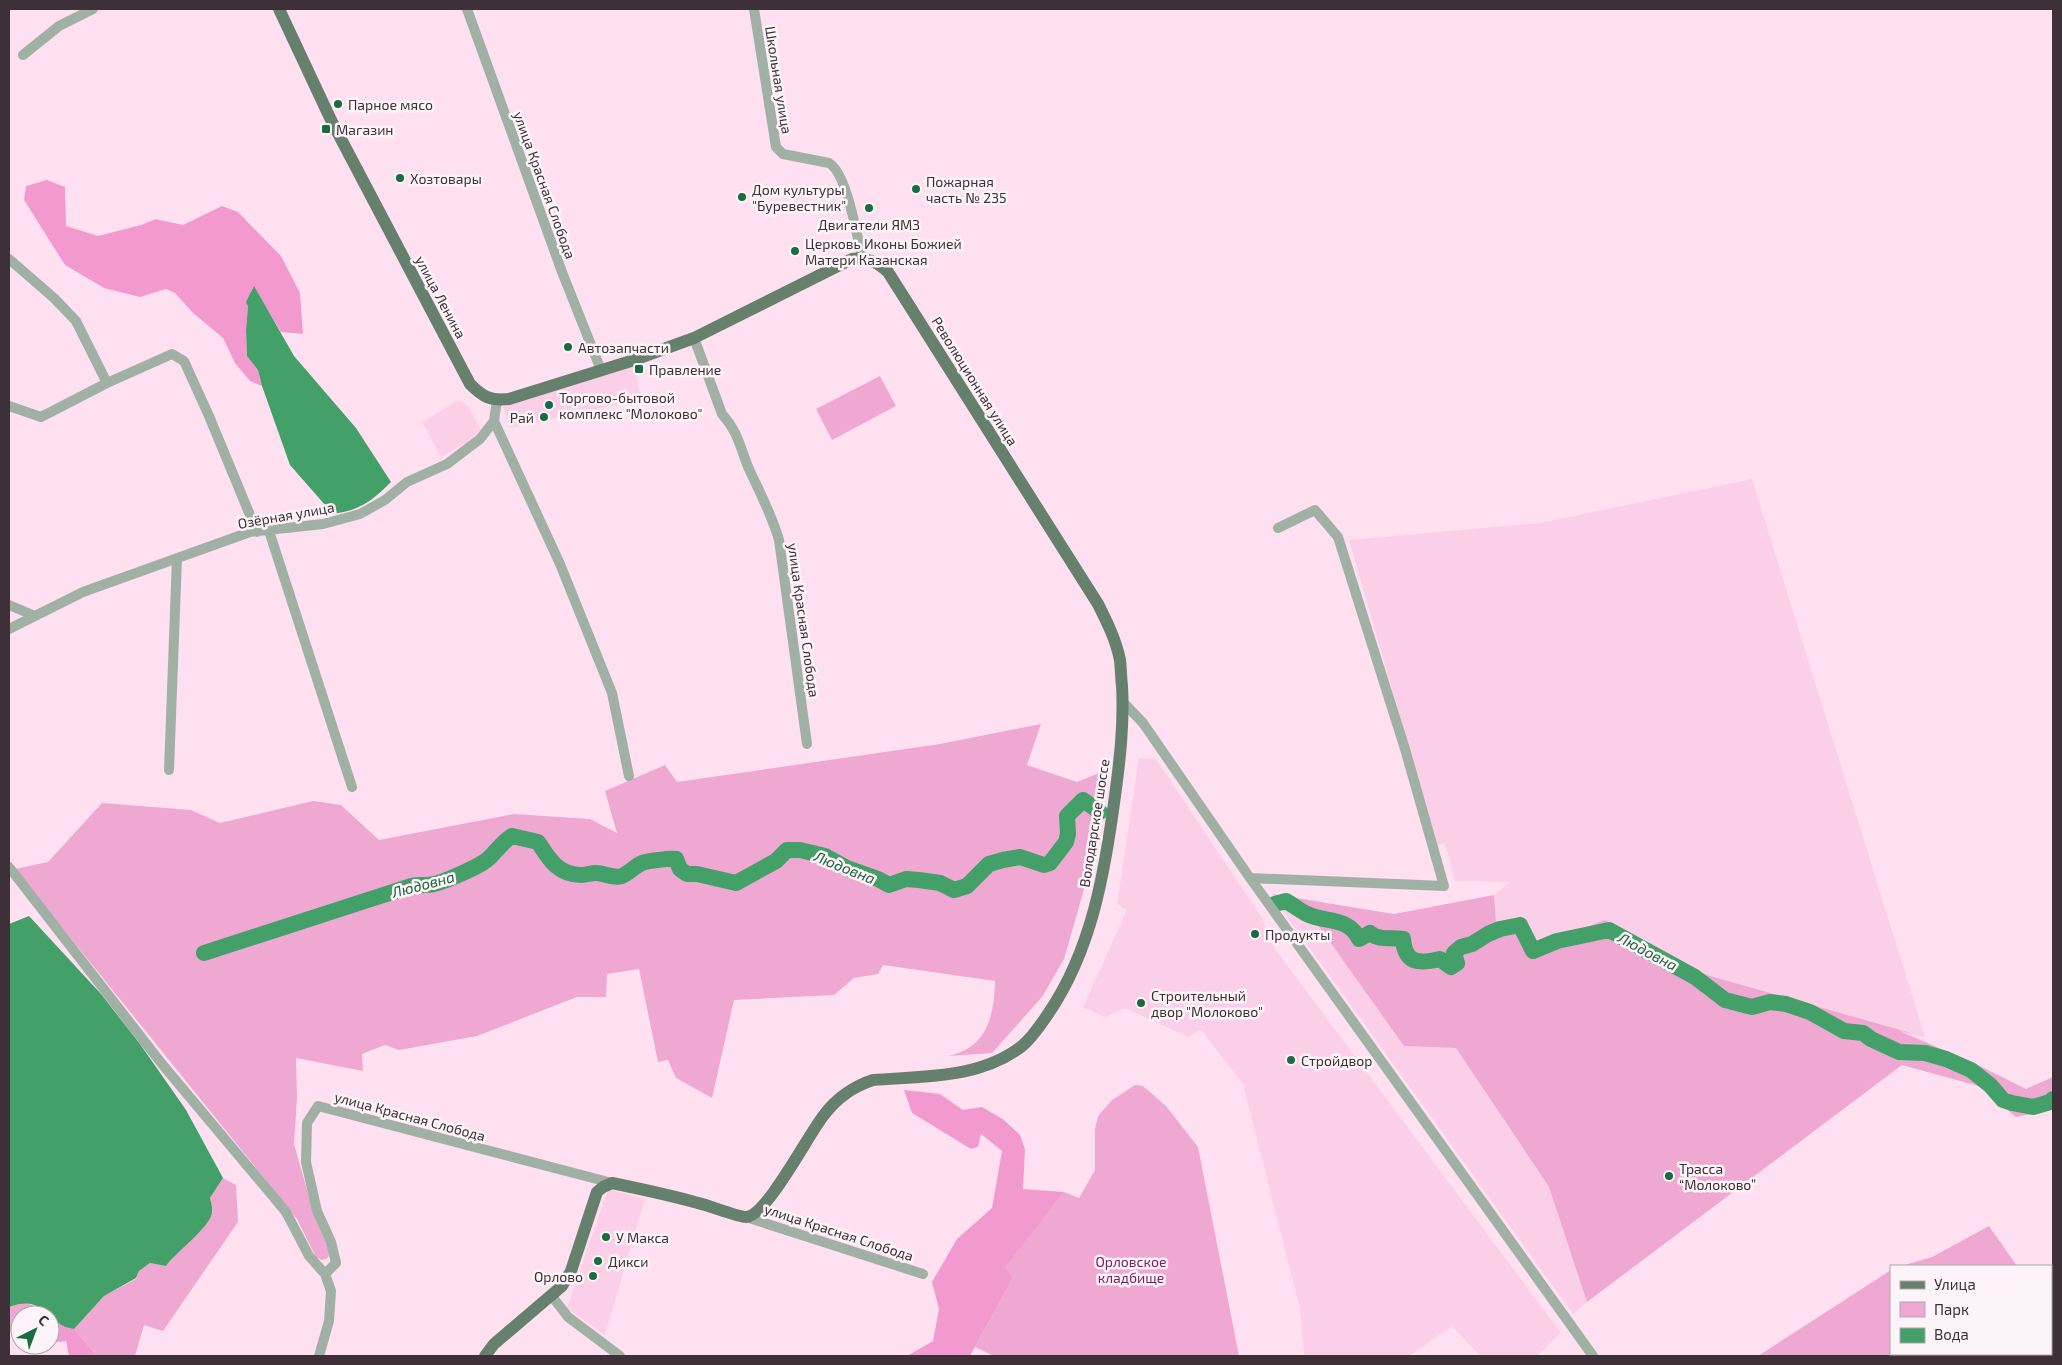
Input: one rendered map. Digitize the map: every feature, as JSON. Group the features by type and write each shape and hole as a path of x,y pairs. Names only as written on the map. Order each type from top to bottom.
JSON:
{"main road":[{"name":"улица Ленина","path":"279,9 331,120 470,384 482,395 497,400"},
{"path":"497,400 509,399 694,338 835,266 852,259 862,258"},
{"name":"Революционная улица","path":"862,258 876,262 888,272 1098,604 1110,628 1120,660 1122,701"},
{"name":"Володарское шоссе","path":"746,1217 762,1207 777,1188 824,1115 837,1101 860,1084 873,1080 968,1072 999,1060 1022,1045 1043,1021 1071,975 1090,925 1099,891 1108,852 1119,771 1123,728 1122,701"},
{"path":"485,1356 494,1344 562,1286 571,1271 598,1192 603,1187 612,1183 698,1202 746,1217"}],"street":[{"path":"23,55 59,26 93,9"},
{"name":"улица Красная Слобода","path":"467,9 562,272 601,370"},
{"name":"Школьная улица","path":"754,9 776,147 784,154 830,163 835,166 844,186 862,258"},
{"path":"9,260 54,298 76,321 107,383"},
{"name":"улица Красная Слобода","path":"694,338 722,414 730,423 741,443 748,467 772,517 779,540 808,744"},
{"path":"9,406 42,416 107,383 172,354 184,361 210,416 257,532"},
{"path":"497,400 494,421 560,564 612,693 629,776"},
{"name":"Озёрная улица","path":"9,629 82,592 250,532 323,524 360,514 385,500 407,482 447,464 480,438 494,421"},
{"path":"1250,878 1444,886 1405,749 1338,537 1315,510 1278,528"},
{"path":"269,531 352,787"},
{"path":"169,770 177,558"},
{"path":"9,605 35,616"},
{"path":"1122,701 1143,723 1250,878 1593,1356"},
{"path":"9,867 162,1064 286,1212 309,1256 325,1274 331,1291 330,1314 319,1356"},
{"name":"улица Красная Слобода","path":"325,1274 336,1263 331,1242 317,1212 306,1162 307,1123 318,1106 612,1183"},
{"name":"улица Красная Слобода","path":"746,1217 924,1274"},
{"path":"551,1295 568,1318 620,1356"}],"shaded area":[{"path":"47,180 65,187 66,226 98,236 141,225 156,219 183,225 222,206 238,212 281,256 300,293 303,334 281,332 253,287 248,306 246,330 247,356 258,370 262,386 250,381 235,363 223,338 193,313 175,293 166,289 140,297 104,288 65,265 24,200 26,186"},
{"path":"634,365 641,399 510,428 503,406"},
{"path":"459,400 468,406 481,430 467,442 441,457 422,422"},
{"path":"1752,479 1925,1037 1700,973 1606,920 1534,947 1496,922 1494,895 1510,882 1455,881 1445,843 1437,845 1349,540 1540,523"},
{"name":"Стройдвор","path":"1139,758 1156,759 1262,918 1275,949 1561,1333 1537,1356 1480,1356 1452,1326 1409,1356 1304,1356 1300,1309 1243,1084 1201,1030 1188,1037 1125,1008 1105,1017 1083,1007 1127,910 1117,904"},
{"path":"1288,904 1315,921 1404,1046 1456,1048 1549,1187 1587,1302 1573,1314 1281,908"},
{"path":"904,1090 940,1094 963,1110 982,1107 1004,1120 1020,1135 1025,1149 1023,1189 1064,1192 1005,1267 1013,1278 970,1356 907,1356 933,1341 939,1309 932,1282 957,1239 992,1208 1002,1151 981,1134 978,1147 971,1149 912,1113"},
{"path":"608,1189 645,1199 605,1335 567,1308"},
{"path":"60,1322 68,1328 74,1329 97,1356 69,1356 66,1341 60,1342"}],"green space":[{"path":"880,376 896,406 832,440 816,409"},
{"path":"1041,724 1027,765 1077,782 1104,771 1085,886 1064,959 1042,997 992,1053 948,1056 972,1046 986,1029 993,1007 995,981 883,965 878,974 854,978 834,995 734,1000 712,1098 676,1078 668,1060 658,1062 639,969 607,974 606,997 577,997 477,1036 399,1050 385,1045 362,1054 363,1071 296,1058 297,1098 294,1144 315,1218 330,1252 328,1258 322,1260 316,1257 297,1219 15,869 48,862 102,803 191,810 220,823 313,801 341,805 379,840 514,814 590,819 617,833 605,791 665,765 677,782 940,744"},
{"path":"1272,894 1394,914 1494,895 1496,922 1523,919 1534,947 1605,920 1700,973 1925,1037 1900,1031 1978,1065 2026,1089 2053,1077 2053,1106 2037,1113 2016,1117 1978,1086 1902,1065 1587,1302 1549,1187 1456,1048 1404,1046 1315,921"},
{"name":"Орловское кладбище","path":"1135,1085 1143,1086 1166,1106 1198,1147 1239,1356 994,1356 975,1347 1013,1278 1004,1267 1064,1192 1079,1198 1095,1170 1095,1129 1098,1116 1112,1100"},
{"path":"223,1178 236,1185 238,1222 163,1331 144,1325 135,1356 97,1356 74,1329 104,1296 136,1279 139,1271 150,1263 166,1266 213,1212 210,1198"},
{"path":"1989,1226 2016,1265 1904,1265 1932,1257"},
{"path":"1890,1271 1890,1355 2032,1355 2031,1356 1758,1356"},
{"path":"23,1302 32,1305 15,1305"},
{"path":"9,1307 10,1307 9,1332"}],"water":[{"path":"254,286 294,356 356,428 391,482 365,504 351,510 333,514 290,465 258,370 247,356 246,330 248,306 246,302"},
{"path":"29,916 101,994 140,1044 186,1110 223,1178 210,1198 212,1211 210,1219 199,1233 166,1266 150,1263 139,1271 136,1278 104,1296 74,1329 60,1323 60,1305 21,1304 10,1305 9,1307 9,924"}],"waterway":[{"name":"Людовна","path":"204,953 411,886 431,885 445,881 484,862 512,836 538,842 555,865 573,874 596,873 619,877 642,863 676,859 680,869 687,874 697,874 736,883 776,861 787,850 800,850 825,856 847,868 889,885 906,879 940,883 954,890 967,886 989,864 1003,860 1020,857 1044,865 1050,863 1066,842 1068,834 1067,816 1083,800 1100,812"},
{"name":"Людовна","path":"1275,904 1286,901 1314,917 1343,924 1355,932 1359,939 1370,933 1381,938 1403,939 1404,947 1410,958 1426,962 1440,959 1451,967 1457,963 1454,953 1461,947 1472,944 1500,929 1520,925 1533,951 1557,941 1609,930 1695,977 1725,1000 1752,1007 1770,1002 1786,1004 1810,1012 1844,1031 1863,1033 1871,1039 1899,1052 1925,1053 1946,1059 1971,1070 1990,1085 2003,1100 2012,1103 2033,1107 2050,1102 2053,1099"}],"place":[{"name":"Парное мясо","path":"338,104"},
{"name":"Магазин","path":"326,129"},
{"name":"Хозтовары","path":"400,178"},
{"name":"Пожарная часть № 235","path":"916,189"},
{"name":"Дом культуры \"Буревестник\"","path":"742,197"},
{"name":"Двигатели ЯМЗ","path":"869,208"},
{"name":"Церковь Иконы Божией Матери Казанская","path":"795,251"},
{"name":"Автозапчасти","path":"568,347"},
{"name":"Правление","path":"639,369"},
{"name":"Торгово-бытовой комплекс \"Молоково\"","path":"549,405"},
{"name":"Рай","path":"544,417"},
{"name":"Продукты","path":"1255,934"},
{"name":"Строительный двор \"Молоково\"","path":"1141,1003"},
{"name":"Стройдвор","path":"1291,1060"},
{"name":"Трасса “Молоково”","path":"1669,1176"},
{"name":"У Макса","path":"606,1237"},
{"name":"Дикси","path":"598,1261"},
{"name":"Орлово","path":"593,1276"}]}
